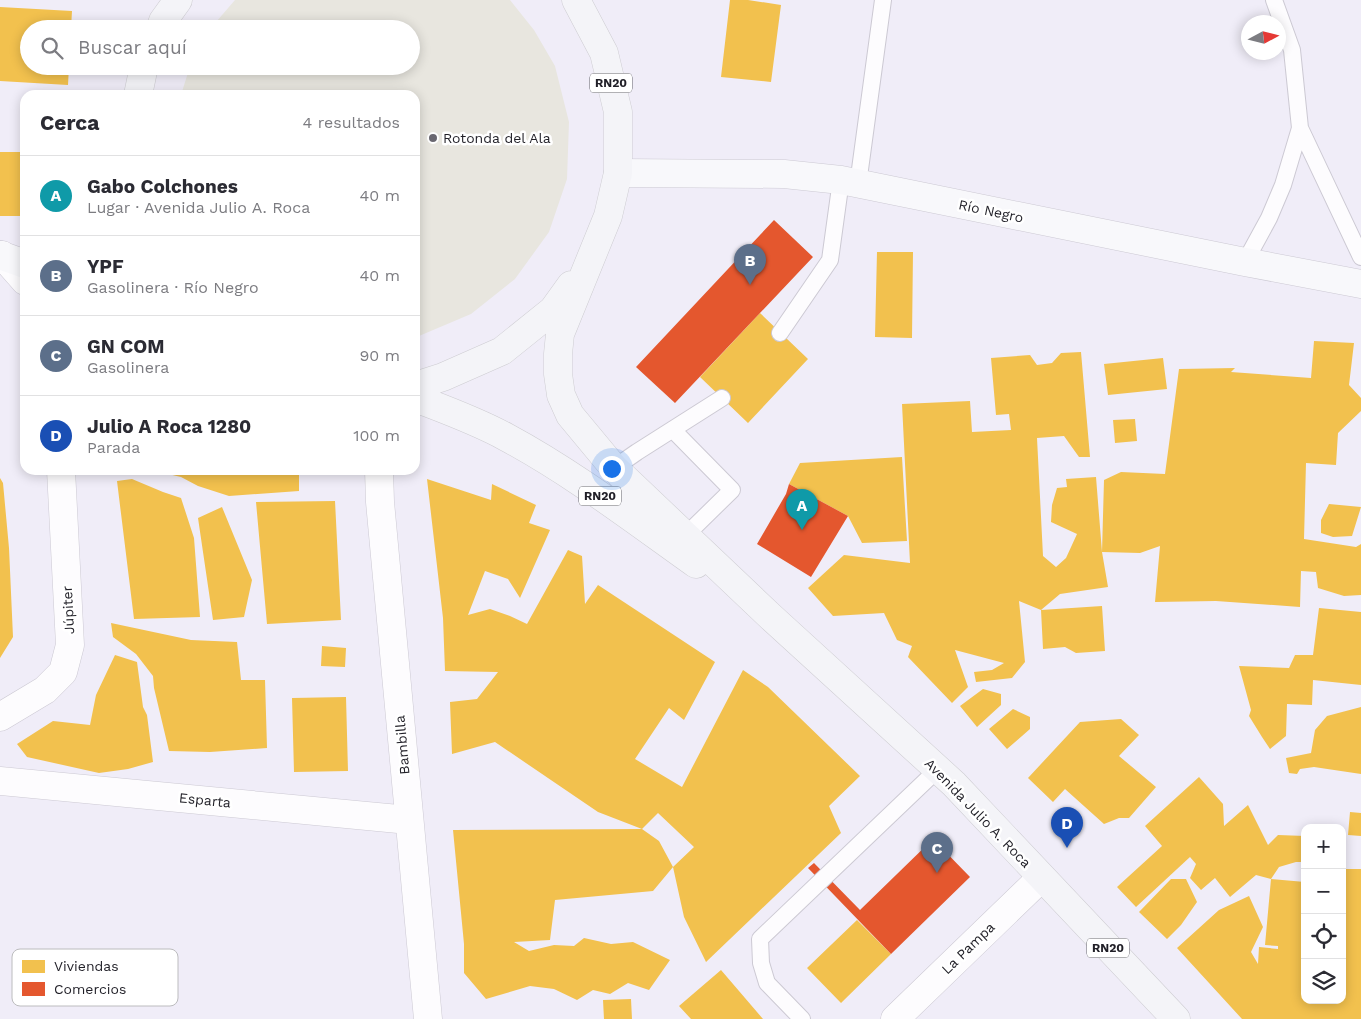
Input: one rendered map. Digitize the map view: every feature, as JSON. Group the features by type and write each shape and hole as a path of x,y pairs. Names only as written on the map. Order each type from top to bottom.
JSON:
{"main road":[{"path":"164,20 178,0"},
{"name":"Avenida Julio A. Roca","path":"576,0 604,53 618,112 618,173 608,216 560,334 558,374 561,395 570,415 614,468 771,617 954,784 1176,1019"},
{"path":"139,90 142,75"},
{"name":"Río Negro","path":"618,173 784,174 849,182 1361,284"},
{"name":"Avenida Julio A. Roca","path":"420,384 443,377 502,351 553,310 591,258"},
{"name":"Avenida Julio A. Roca","path":"420,400 463,416 535,453 573,477 771,617"}],"street":[{"path":"9,258 20,274"},
{"name":"Júpiter","path":"0,717 45,690 63,672 70,646 61,475"},
{"name":"Bambilla","path":"379,475 380,502 428,1019"},
{"name":"Esparta","path":"0,780 409,820"},
{"name":"La Pampa","path":"895,1019 1041,878"}],"lane":[{"path":"780,333 830,260 849,182 883,0"},
{"path":"1274,0 1292,50 1300,128 1361,256"},
{"path":"1245,262 1269,218 1283,185 1300,128"},
{"path":"614,468 722,398"},
{"path":"673,430 732,490 686,535"},
{"path":"802,1019 767,983 761,963 760,939 938,770"}],"shaded area":[{"path":"235,0 510,0 534,30 555,66 569,122 567,179 549,232 515,279 471,314 420,336 420,90 183,90 187,75 420,75 420,20 218,20"}],"building: Viviendas":[{"path":"730,0 748,0 781,5 771,82 721,77"},
{"path":"0,7 72,11 72,20 20,20 20,75 69,75 68,85 0,81"},
{"path":"0,152 20,152 20,216 0,216"},
{"path":"877,252 913,252 912,338 875,337"},
{"path":"760,313 808,359 748,423 700,377"},
{"path":"1314,341 1354,343 1349,385 1361,398 1361,411 1338,433 1336,465 1306,463 1304,539 1356,547 1361,544 1361,595 1344,596 1318,588 1316,572 1301,571 1300,607 1216,601 1155,602 1160,546 1140,553 1102,552 1104,480 1121,472 1165,474 1179,369 1235,368 1231,372 1311,378"},
{"path":"1081,352 1090,457 1079,457 1064,436 1037,438 1043,556 1056,567 1066,558 1077,534 1051,522 1052,505 1057,488 1067,487 1066,479 1096,477 1102,552 1108,587 1060,594 1041,610 1019,601 1025,662 1012,678 976,682 974,672 992,670 1004,663 955,650 968,687 952,703 908,657 912,646 897,640 884,613 833,616 808,588 844,555 910,563 902,404 970,401 972,432 1011,430 1009,414 996,415 991,358 1030,355 1037,365 1052,363 1061,353"},
{"path":"1163,358 1167,389 1108,395 1104,364"},
{"path":"1135,419 1137,441 1115,443 1113,420"},
{"path":"902,457 907,541 862,543 848,516 789,484 800,463"},
{"path":"172,475 299,475 299,491 229,496 198,486 181,477"},
{"path":"0,478 3,483 9,548 13,637 0,658"},
{"path":"132,479 181,498 194,538 200,617 134,619 117,481"},
{"path":"427,479 491,500 492,484 536,505 529,523 550,530 520,598 508,579 485,571 468,615 490,609 527,624 568,550 582,556 585,604 598,585 715,662 684,720 669,708 635,759 682,787 743,670 768,687 860,776 829,806 841,833 706,962 684,917 673,867 694,847 658,813 642,829 598,812 495,742 452,754 450,702 477,699 498,672 445,671 443,618"},
{"path":"335,501 341,620 267,624 256,502"},
{"path":"1329,504 1361,507 1352,536 1333,537 1321,533 1321,520"},
{"path":"222,507 252,580 244,617 213,620 198,518"},
{"path":"1102,606 1105,651 1076,653 1065,647 1043,649 1041,610"},
{"path":"1319,608 1361,612 1361,685 1313,680 1312,705 1287,704 1286,736 1270,749 1249,716 1251,710 1239,666 1289,668 1295,655 1313,655"},
{"path":"111,623 191,640 237,642 241,680 265,680 267,748 210,752 169,751 154,688 153,676 136,654 113,637"},
{"path":"322,646 346,648 345,667 321,666"},
{"path":"115,655 137,662 143,707 147,715 153,762 128,769 99,773 27,757 17,744 53,721 90,725 96,695"},
{"path":"983,689 1001,694 1001,705 977,727 960,706"},
{"path":"346,697 348,771 294,772 292,698"},
{"path":"1361,707 1361,774 1314,767 1300,769 1297,774 1289,773 1286,758 1311,753 1315,730 1327,716"},
{"path":"1013,709 1030,717 1030,729 1007,749 989,729"},
{"path":"1121,719 1139,735 1119,756 1156,787 1129,818 1119,818 1104,824 1065,789 1053,802 1028,778 1080,722"},
{"path":"1199,777 1223,804 1224,826 1248,805 1268,845 1278,835 1301,836 1301,862 1279,867 1271,879 1256,875 1230,897 1215,878 1201,890 1190,878 1196,864 1190,857 1136,907 1117,887 1162,846 1145,826"},
{"path":"1350,812 1361,813 1361,836 1348,835"},
{"path":"642,829 659,841 673,867 653,891 555,900 550,940 514,942 529,951 554,945 574,946 584,938 611,944 633,942 670,960 649,990 628,983 610,994 593,990 577,1000 554,989 530,986 486,999 464,973 464,944 453,830"},
{"path":"1346,869 1361,869 1361,1019 1242,1019 1177,948 1219,910 1249,896 1263,927 1251,952 1258,964 1259,947 1278,949 1278,946 1265,945 1271,879 1301,882 1301,1004 1346,1004"},
{"path":"1171,879 1186,879 1197,902 1181,925 1167,939 1139,912"},
{"path":"857,920 891,954 841,1003 807,968"},
{"path":"721,970 763,1019 691,1019 679,1006"},
{"path":"631,999 632,1019 604,1019 603,1000"}],"building: Comercios":[{"path":"774,220 813,257 675,403 636,367"},
{"path":"789,484 848,516 811,577 757,544 786,494"},
{"path":"933,839 970,877 891,954 808,868 814,863 860,910"}],"place":[{"name":"Rotonda del Ala","path":"433,138"},
{"name":"YPF","path":"750,285"},
{"name":"Gabo Colchones","path":"802,530"},
{"name":"Julio A Roca 1280","path":"1067,848"},
{"name":"GN COM","path":"937,873"}]}
